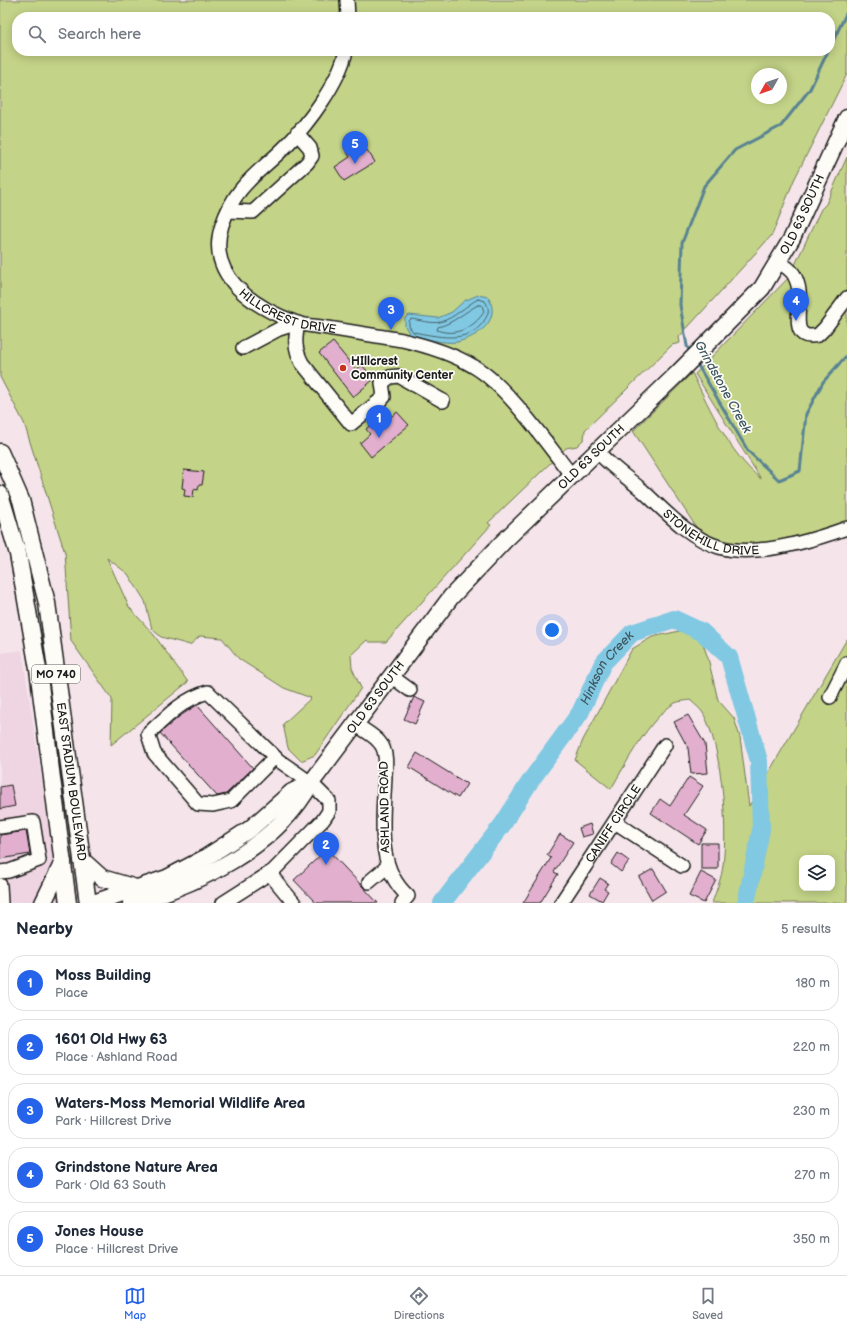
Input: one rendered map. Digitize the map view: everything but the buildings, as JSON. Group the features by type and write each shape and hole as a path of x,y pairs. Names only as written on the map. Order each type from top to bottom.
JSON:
{"main road":[{"name":"OLD 63 SOUTH","path":"93,903 134,896 167,878 225,846 250,828 292,792 311,783 451,597 504,540 676,375 762,288 779,262 792,238 847,118"},
{"name":"EAST STADIUM BOULEVARD","path":"0,452 21,500 46,603 88,903"},
{"name":"EAST STADIUM BOULEVARD","path":"0,494 18,554 38,668 68,903"},
{"path":"82,860 102,878 134,896"},
{"path":"43,903 63,862"}],"street":[{"path":"347,0 348,12"},
{"name":"HILLCREST DRIVE","path":"344,56 339,70 323,99 286,146 244,184 228,210 218,244 220,260 227,275 236,287 251,298 298,323 403,341 444,351 475,367 498,385 572,476"},
{"path":"228,210 253,212 307,163 312,156 310,148 297,133"},
{"path":"779,262 795,275 799,289 797,325 801,332 806,335 818,335 847,298"},
{"path":"243,348 279,329 298,323 295,340 296,352 302,363 351,424 384,397 382,383 390,377 400,376 443,401"},
{"name":"STONEHILL DRIVE","path":"597,450 672,518 700,538 718,547 736,550 803,543 847,528"},
{"path":"830,697 847,663"},
{"path":"391,676 410,690"},
{"path":"223,903 270,874 323,820 329,811 329,801 311,783 275,757 208,692 193,696 167,716 148,734 154,753 198,804 213,805 231,801 275,757"},
{"name":"ASHLAND ROAD","path":"355,724 380,743 386,759 383,842 388,866 405,899"},
{"name":"CANIFF CIRCLE","path":"561,903 665,745"},
{"path":"0,827 33,822 39,860 0,872"},
{"path":"615,822 682,866"},
{"path":"369,882 388,866"},
{"path":"270,874 294,903"},
{"path":"0,885 1,903"}],"shaded area":[{"path":"22,650 60,900 42,903 0,903 0,653"}],"green space":[{"path":"0,0 847,0 847,74 794,180 772,235 679,337 680,343 672,345 585,430 584,439 577,446 566,448 488,523 491,525 386,642 369,642 367,640 351,655 352,668 361,688 315,755 301,761 288,748 283,724 311,698 284,688 239,659 222,638 200,636 190,645 161,637 152,629 145,601 128,574 107,558 129,607 154,635 188,682 111,745 112,699 71,641 65,553 24,423 0,377"},
{"path":"847,157 847,524 785,544 722,546 702,536 633,431 692,373 721,430 739,456 761,479 695,374 796,270 794,267 821,209 826,204"},
{"path":"684,630 702,641 708,658 718,700 734,718 740,737 749,806 847,639 847,903 712,903 723,865 725,830 722,787 715,745 710,727 702,711 690,700 675,703 656,719 639,742 611,789 575,760 583,740 632,649 652,637"}],"water":[{"path":"478,295 488,297 492,305 490,320 480,332 465,340 452,342 427,339 410,335 405,326 405,318 409,315 438,318 452,312 464,301"}],"waterway":[{"name":"Grindstone Creek","path":"835,37 847,12"},
{"name":"Grindstone Creek","path":"690,352 687,346 680,305 682,243 704,186 735,150 781,126 810,89 826,56"},
{"name":"Grindstone Creek","path":"696,362 748,451 779,480 800,471 806,414 823,382 847,355"},
{"name":"Hinkson Creek","path":"442,903 503,824 531,780 580,713 603,663 632,633 674,619 702,632 729,657 759,761 761,830 746,903"}],"place":[{"name":"Jones House","path":"355,164"},
{"name":"Grindstone Nature Area","path":"796,321"},
{"name":"Waters-Moss Memorial Wildlife Area","path":"391,330"},
{"name":"HIllcrest Community Center","path":"343,368"},
{"name":"Moss Building","path":"379,438"},
{"name":"1601 Old Hwy 63","path":"326,865"}]}
